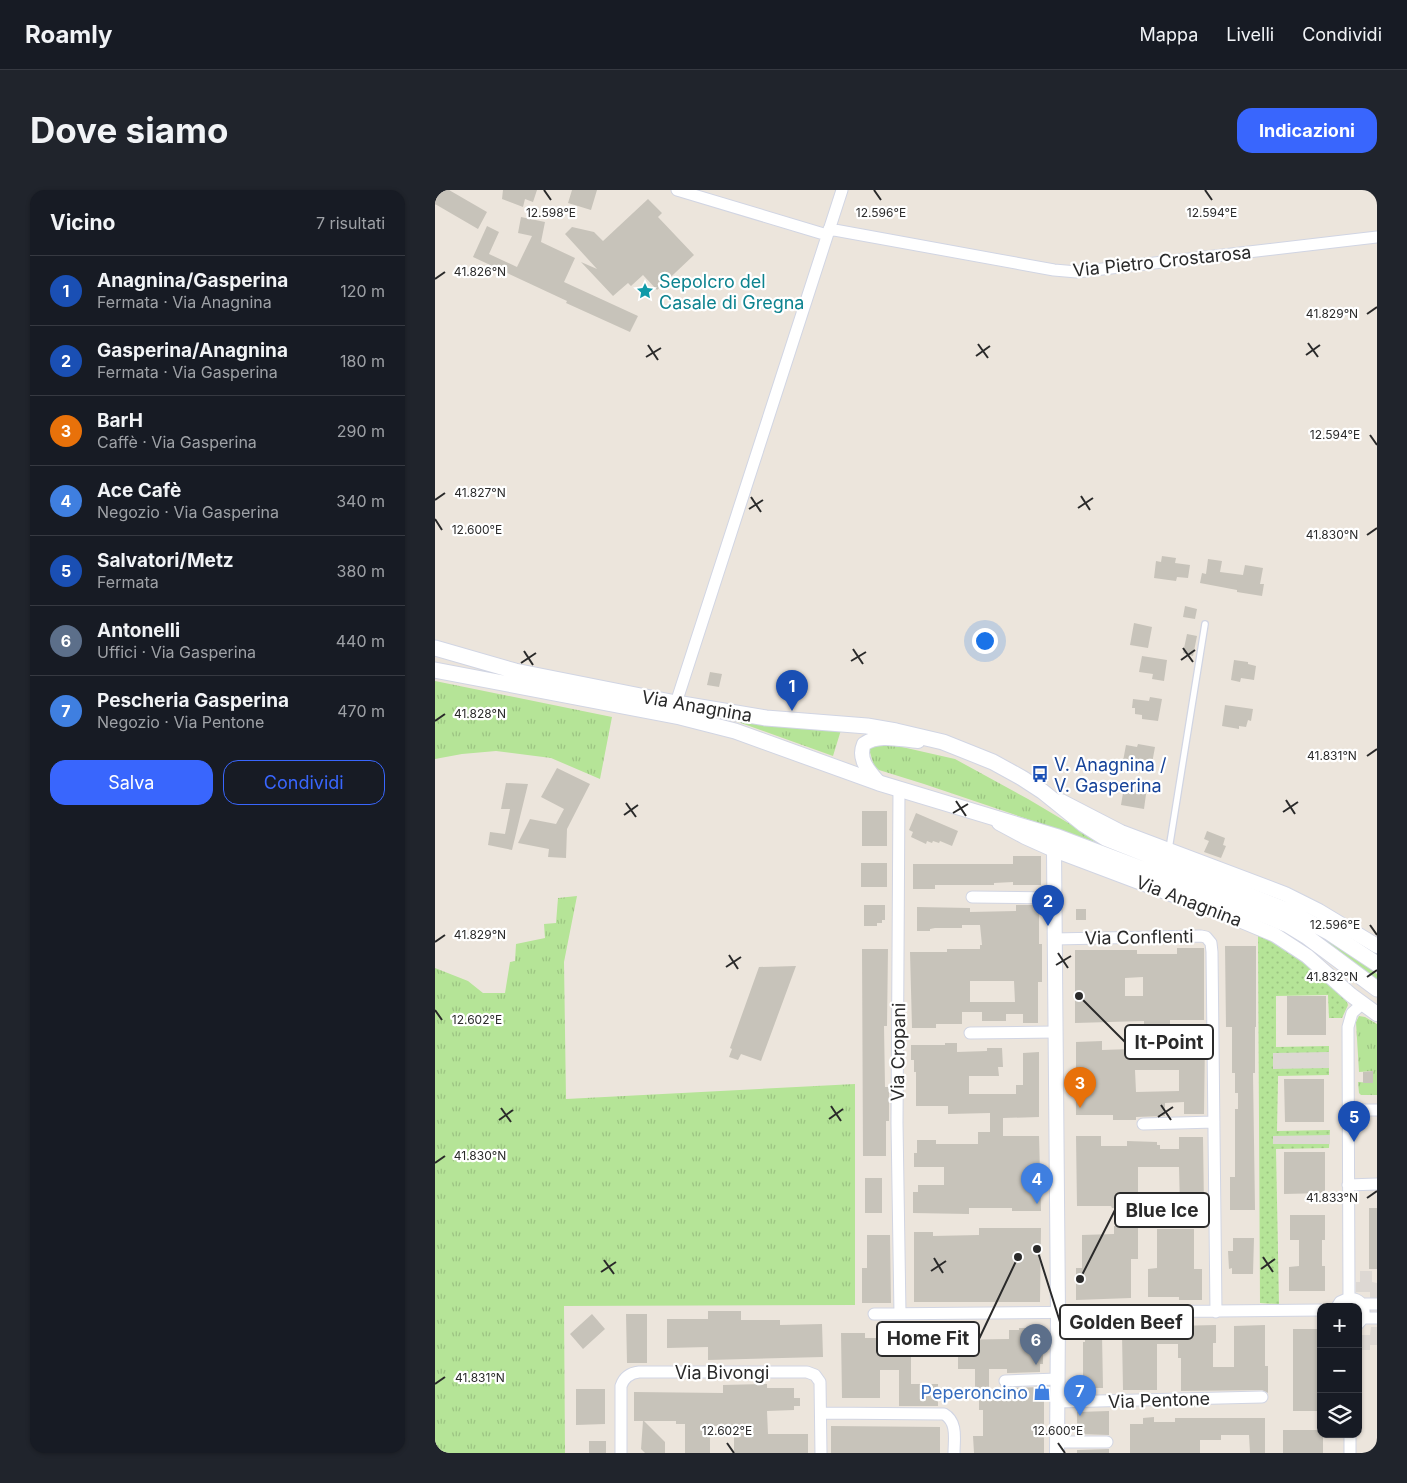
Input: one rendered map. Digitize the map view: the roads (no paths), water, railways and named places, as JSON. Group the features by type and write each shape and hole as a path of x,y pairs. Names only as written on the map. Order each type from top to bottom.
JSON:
{"main road":[{"name":"Via Anagnina","path":"435,648 515,672 677,703 766,718 884,729 951,745 1001,766 1042,791 1073,817 1105,838 1295,913 1331,933 1377,964"},
{"name":"Via Anagnina","path":"435,670 717,725 899,790 1058,837 1274,919 1316,943 1377,989"}],"street":[{"name":"Via Pietro Crostarosa","path":"677,190 828,232 1054,270 1077,272 1377,237"},
{"path":"677,703 842,190"},
{"path":"879,783 866,767 862,758 863,747 867,742 878,738 951,745"},
{"name":"Via Cropani","path":"899,790 897,1129 900,1314"},
{"name":"Via Anagnina","path":"1042,791 1121,832 1267,886 1303,902 1377,946"},
{"name":"Via Anagnina","path":"985,815 1016,833 1054,850 1269,932 1302,952 1362,1004 1377,1014"},
{"path":"1054,850 1058,1314 1057,1448 1107,1442"},
{"path":"972,897 1054,898"},
{"name":"Via Conflenti","path":"1054,939 1201,936 1207,937 1209,940 1213,952 1216,1312"},
{"path":"1349,1298 1348,1024 1352,1013 1362,1004"},
{"path":"970,1033 1055,1032"},
{"path":"1347,1110 1377,1110"},
{"path":"1143,1124 1214,1122"},
{"path":"1348,1185 1377,1184"},
{"path":"1339,1303 1349,1298 1356,1299 1361,1303"},
{"path":"1362,1318 1365,1311 1362,1304 1377,1304"},
{"path":"874,1314 1058,1314 1317,1310"},
{"path":"1362,1321 1377,1318"},
{"name":"Via Bivongi","path":"621,1453 621,1386 627,1376 633,1373 809,1372 817,1377 820,1382 822,1413 821,1453"},
{"path":"1005,1380 1057,1379"},
{"name":"Via Pentone","path":"1057,1402 1262,1397"},
{"path":"822,1413 945,1414 950,1418 953,1425 954,1453"},
{"path":"1350,1438 1350,1453"}],"lane":[{"path":"1169,849 1205,624"}],"place":[{"name":"Sepolcro del Casale di Gregna","path":"645,291"},
{"name":"Anagnina/Gasperina","path":"792,711"},
{"name":"V. Anagnina / V. Gasperina","path":"1040,774"},
{"name":"Gasperina/Anagnina","path":"1048,926"},
{"name":"It-Point","path":"1079,996"},
{"name":"BarH","path":"1080,1108"},
{"name":"Salvatori/Metz","path":"1354,1142"},
{"name":"Ace Cafè","path":"1037,1204"},
{"name":"Golden Beef","path":"1037,1249"},
{"name":"Home Fit","path":"1018,1257"},
{"name":"Blue Ice","path":"1080,1279"},
{"name":"Antonelli","path":"1036,1365"},
{"name":"Peperoncino","path":"1042,1392"},
{"name":"Pescheria Gasperina","path":"1080,1416"}]}
